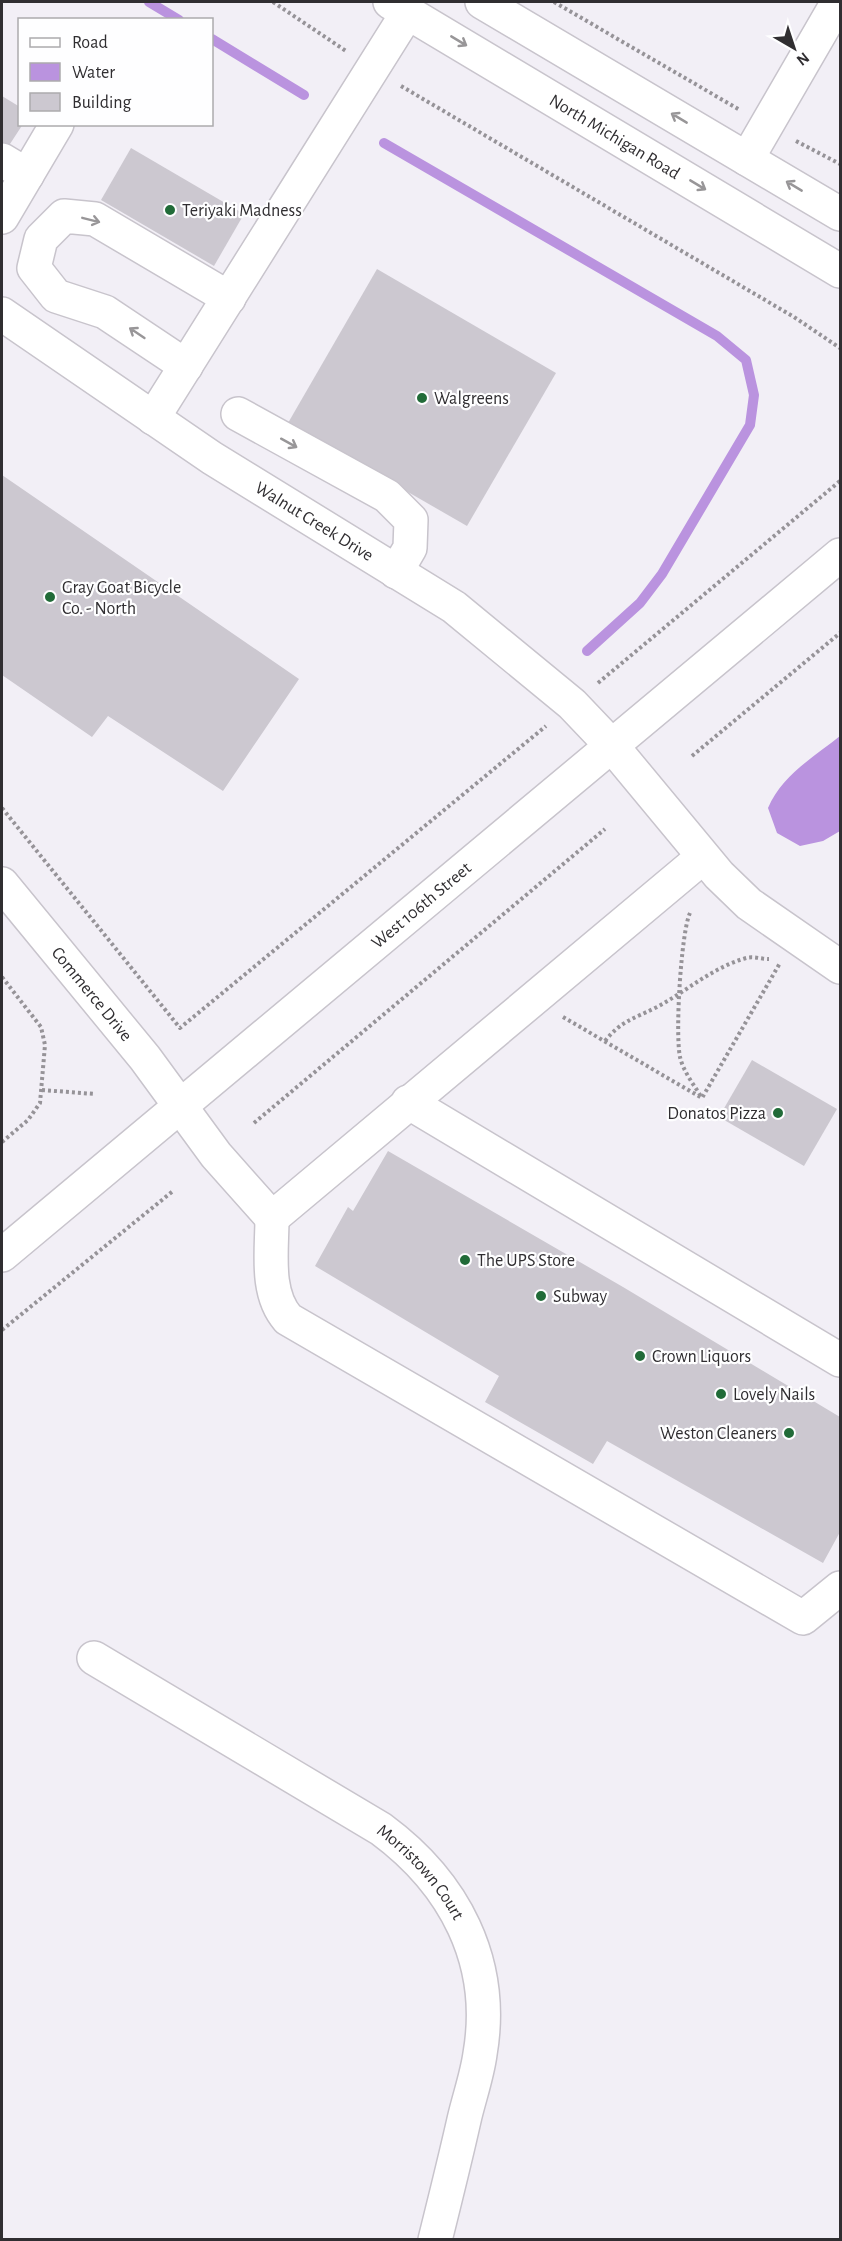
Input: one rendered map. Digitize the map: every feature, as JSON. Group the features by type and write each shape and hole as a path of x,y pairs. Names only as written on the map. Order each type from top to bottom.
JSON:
{"street":[{"path":"482,2 840,214"},
{"path":"747,159 838,2"},
{"path":"153,418 372,67 399,7"},
{"name":"North Michigan Road","path":"399,7 840,272"},
{"path":"2,217 14,167 55,126"},
{"path":"186,366 105,312 57,296 34,268 41,239 64,216 95,219 229,298"},
{"name":"Walnut Creek Drive","path":"2,314 212,458 454,608 572,704 612,746 703,857 749,904 835,953"},
{"path":"238,414 387,496 411,520 410,548 396,572"},
{"name":"West 106th Street","path":"2,1256 840,555"},
{"path":"703,857 272,1218 273,1292 278,1308 288,1319 803,1618 840,1588"},
{"name":"Commerce Drive","path":"2,884 182,1107 216,1155 272,1218"},
{"path":"408,1102 840,1360"},
{"name":"Morristown Court","path":"94,1658 381,1829 420,1862 458,1913 469,1938 479,1977 483,2001 481,2044 435,2240"}],"path":[{"path":"273,2 440,110 794,317 840,348"},
{"path":"554,2 766,125 840,164"},
{"path":"2,808 180,1028 840,481"},
{"path":"692,756 840,633"},
{"path":"254,1123 605,829"},
{"path":"693,908 683,936 677,1041 680,1060 702,1098"},
{"path":"772,954 782,961"},
{"path":"605,1041 615,1029 631,1017 654,1008 715,970 749,957 782,961"},
{"path":"702,1098 782,961"},
{"path":"2,977 34,1018 44,1035 42,1090 36,1112 2,1141"},
{"path":"534,1000 702,1098"},
{"path":"42,1090 95,1094"},
{"path":"2,1330 173,1191"}],"water":[{"path":"840,736 840,831 823,841 800,846 777,833 768,808 774,796 790,776"}],"building":[{"path":"2,96 18,106 18,126 22,126 8,147 2,143"},
{"path":"131,148 244,214 214,266 101,200"},
{"name":"Walgreens","path":"377,269 556,373 467,526 288,423"},
{"path":"2,475 299,679 223,791 108,716 92,737 2,675"},
{"name":"Donatos Pizza","path":"752,1060 837,1109 804,1166 719,1117"},
{"path":"388,1151 623,1287 840,1417 840,1532 823,1563 607,1441 593,1464 485,1402 499,1376 315,1266 348,1207 353,1211"}],"waterway":[{"path":"149,2 176,18"},
{"path":"213,40 304,95"},
{"path":"384,143 717,336 746,360 754,395 750,425 662,574 640,603 587,651"}],"place":[{"name":"Teriyaki Madness","path":"170,210"},
{"name":"Walgreens","path":"422,398"},
{"name":"Gray Goat Bicycle Co. - North","path":"50,597"},
{"name":"Donatos Pizza","path":"778,1113"},
{"name":"The UPS Store","path":"465,1260"},
{"name":"Subway","path":"541,1296"},
{"name":"Crown Liquors","path":"640,1356"},
{"name":"Lovely Nails","path":"721,1394"},
{"name":"Weston Cleaners","path":"789,1433"}]}
